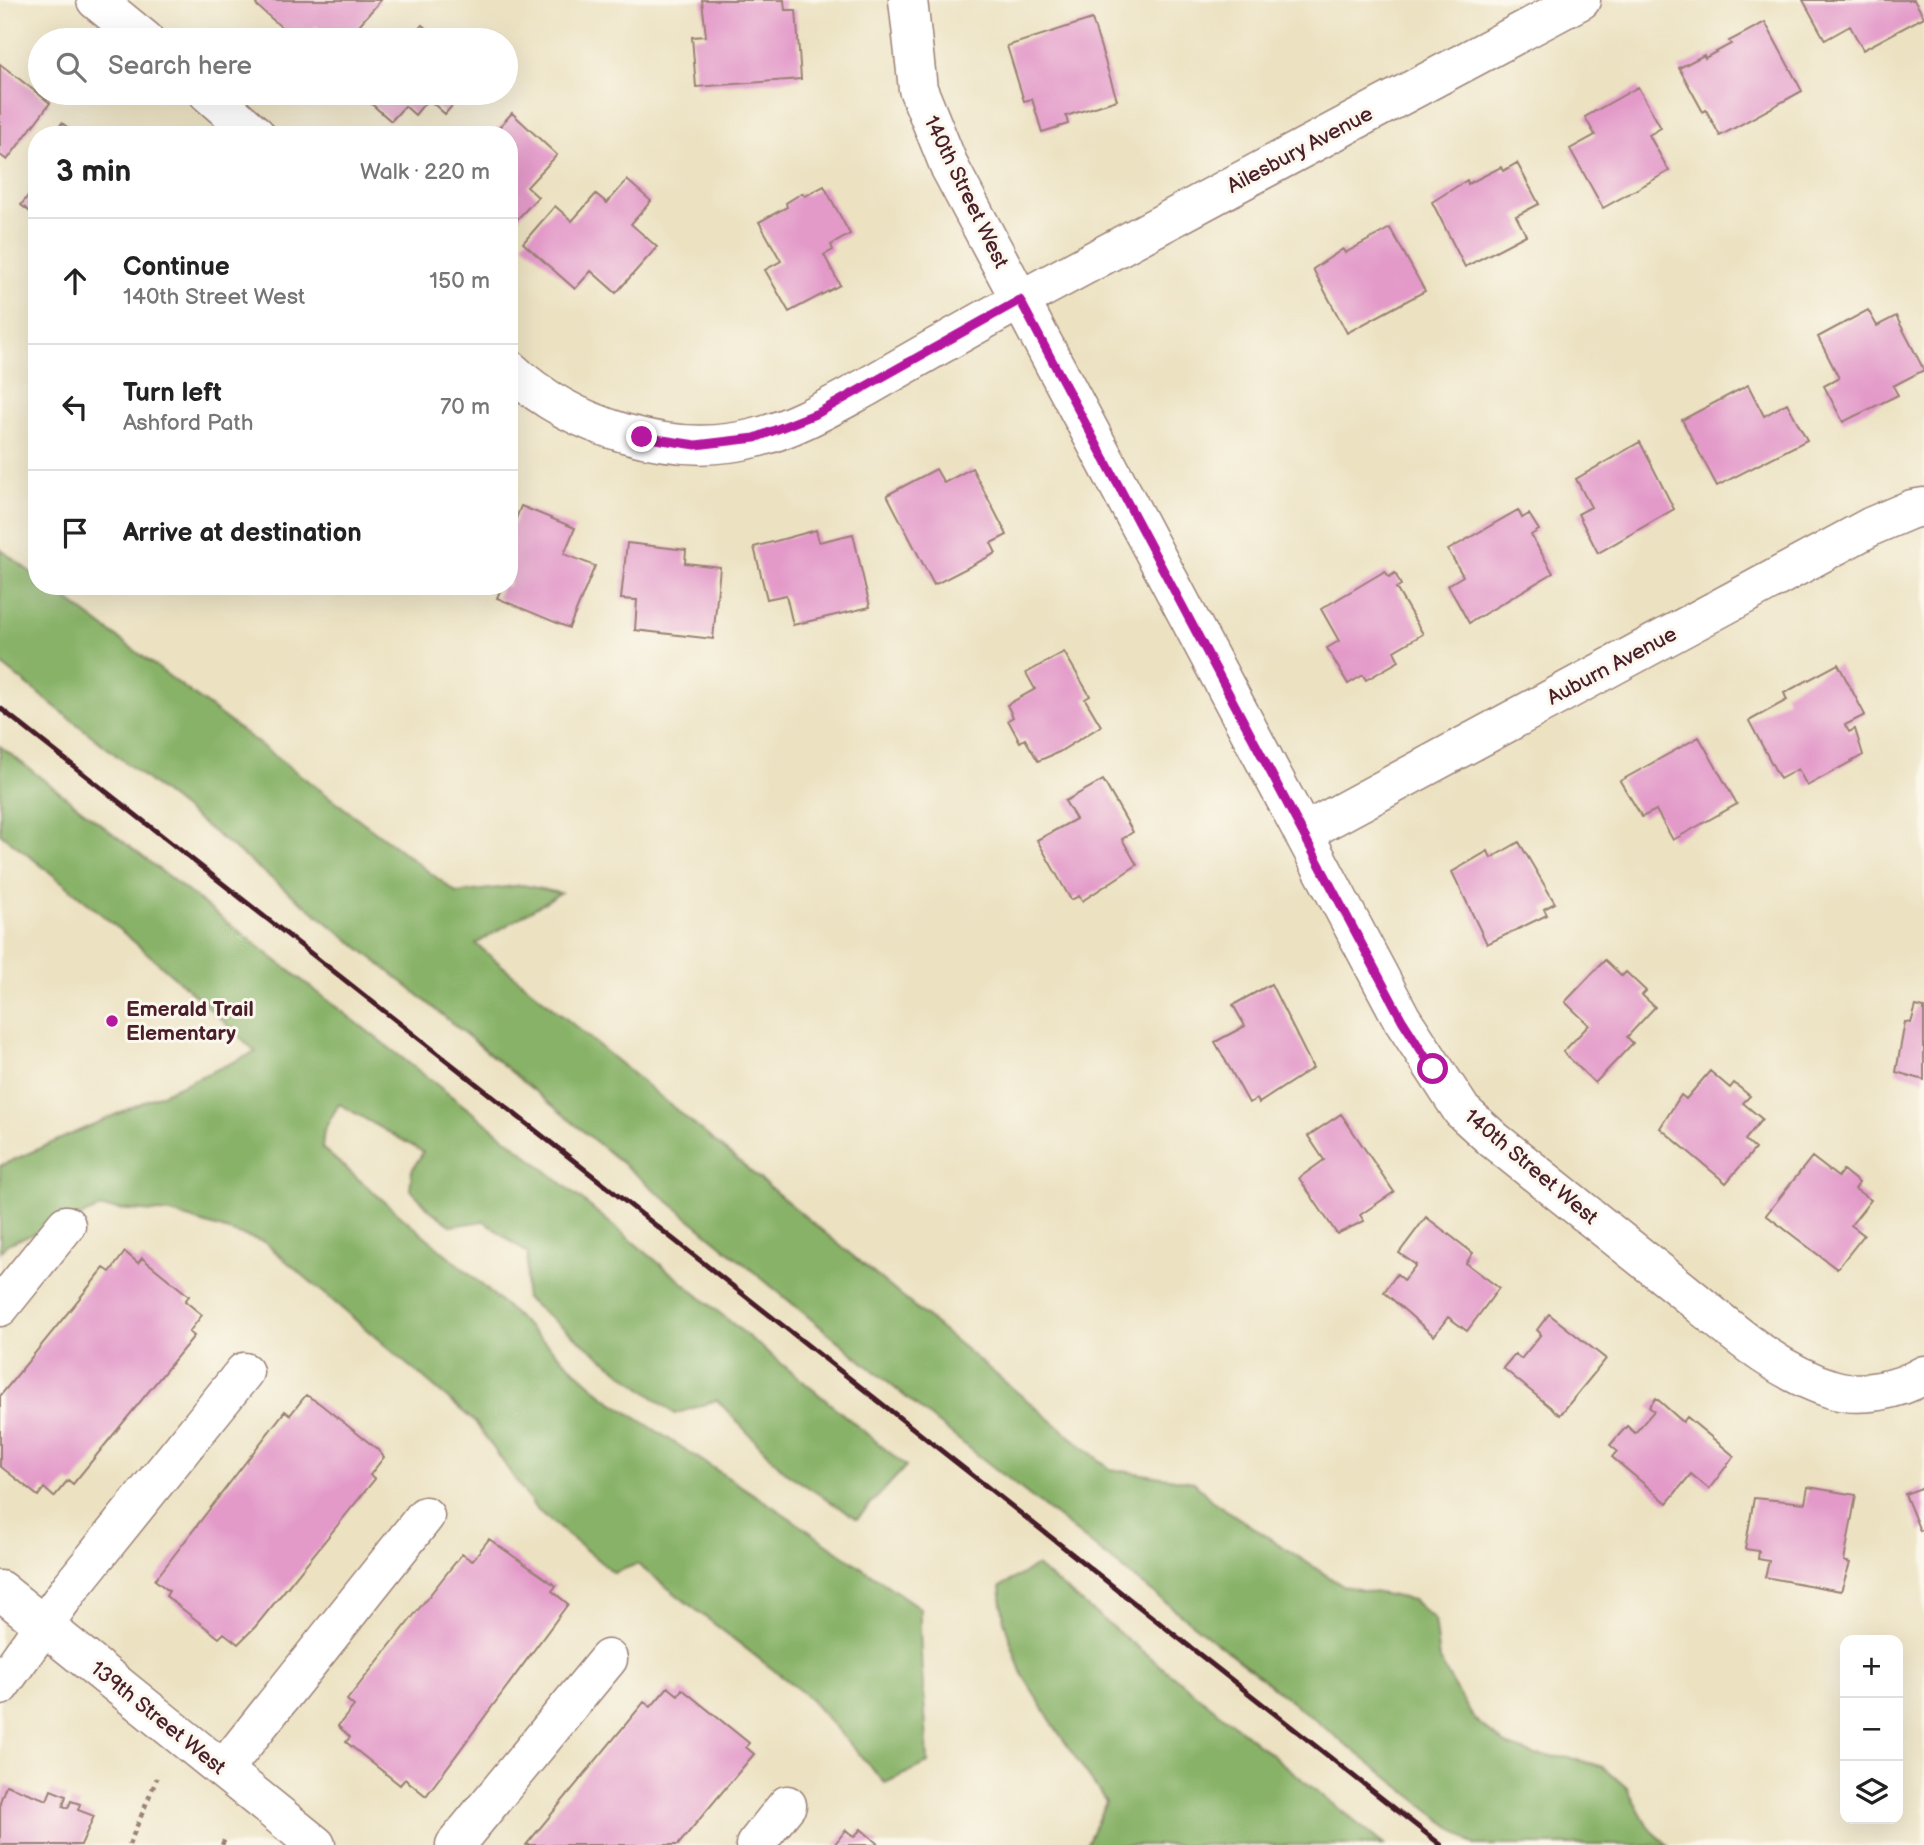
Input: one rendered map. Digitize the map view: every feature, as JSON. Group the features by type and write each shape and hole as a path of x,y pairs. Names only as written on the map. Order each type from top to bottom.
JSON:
{"street":[{"path":"96,0 130,28"},
{"name":"140th Street West","path":"908,0 918,89 950,169 1402,1020 1462,1111 1494,1140 1772,1362 1832,1390 1852,1393 1868,1393 1924,1375"},
{"name":"Ailesbury Avenue","path":"518,377 581,418 642,437 696,445 755,438 818,413 1020,300 1581,0"},
{"path":"222,105 246,126"},
{"name":"Auburn Avenue","path":"1303,833 1872,526 1912,509 1924,507"},
{"path":"0,1307 66,1225"},
{"path":"0,1686 71,1587 244,1372"},
{"path":"223,1770 425,1516"},
{"name":"139th Street West","path":"0,1590 316,1845"},
{"path":"455,1845 608,1659"},
{"path":"755,1845 787,1805"}],"path":[{"path":"129,1845 157,1778"},
{"path":"222,1845 226,1836"}],"green space":[{"path":"0,549 28,570 28,595 61,595 457,893 523,885 560,893 476,944 1110,1469 1194,1482 1211,1500 1343,1586 1413,1600 1434,1619 1439,1660 1474,1719 1506,1745 1535,1755 1571,1758 1603,1767 1627,1788 1649,1828 1668,1845 1474,1845 936,1422 406,985 0,663"},
{"path":"0,746 526,1154 906,1466 857,1519 785,1472 717,1400 675,1414 525,1298 528,1254 484,1221 452,1226 431,1211 410,1189 412,1170 423,1152 339,1104 324,1130 322,1148 481,1284 606,1398 784,1514 920,1608 928,1763 885,1783 807,1696 637,1564 614,1573 536,1509 475,1422 264,1242 171,1213 101,1208 7,1244 0,1252 0,1166 256,1052 131,939 0,833"},
{"path":"1036,1566 1384,1845 1086,1845 1106,1802 1021,1672 1004,1621 1000,1587"}],"building":[{"path":"260,0 381,0 356,28 282,28 256,5"},
{"path":"702,0 784,0 785,10 796,10 801,79 696,87 692,37 706,36"},
{"path":"1803,0 1914,0 1924,17 1863,50 1850,26 1825,40"},
{"path":"1092,19 1117,100 1066,116 1068,124 1042,132 1032,99 1024,101 1007,46"},
{"path":"1765,22 1802,91 1720,136 1706,110 1703,112 1679,68 1704,55 1705,58 1731,44 1729,41"},
{"path":"0,64 28,86 28,105 48,105 33,126 28,126 28,132 7,160 0,155"},
{"path":"1638,87 1661,128 1649,135 1669,171 1603,208 1570,149 1595,135 1585,117"},
{"path":"373,105 423,105 415,115 405,106 391,121"},
{"path":"435,105 453,105 445,114"},
{"path":"512,113 557,155 527,187 538,197 518,218 518,126 500,126"},
{"path":"1517,163 1539,204 1516,216 1526,235 1465,267 1432,202 1467,180 1468,184 1501,167 1503,171"},
{"path":"627,180 651,201 631,224 657,247 616,293 591,271 575,289 523,243 555,206 572,221 596,194 607,203"},
{"path":"824,186 850,234 831,245 833,250 824,255 840,285 789,312 765,270 781,261 759,222 787,207 786,203 802,193 805,196"},
{"path":"28,196 28,210 21,205"},
{"path":"1390,228 1425,291 1347,333 1313,269 1343,249 1345,253"},
{"path":"1868,310 1877,326 1896,316 1924,370 1893,386 1898,395 1843,422 1824,386 1839,378 1818,337"},
{"path":"1748,385 1764,416 1787,403 1807,440 1717,486 1682,420"},
{"path":"1640,442 1674,509 1598,553 1578,514 1591,507 1576,479"},
{"path":"972,468 1007,535 991,543 996,553 934,585 887,495 936,469 944,483"},
{"path":"521,506 575,528 564,554 595,566 569,628 497,598 498,595 518,595 518,514"},
{"path":"1518,510 1522,518 1529,514 1539,530 1531,535 1553,573 1469,623 1448,585 1463,576 1448,550"},
{"path":"816,530 819,542 853,534 870,607 793,625 786,595 767,599 754,547"},
{"path":"627,543 686,550 685,563 720,567 713,639 635,630 637,600 621,599"},
{"path":"1385,571 1389,577 1395,573 1401,585 1396,588 1423,634 1394,651 1399,661 1366,680 1363,675 1348,684 1327,648 1339,641 1321,609"},
{"path":"1064,652 1090,696 1085,699 1101,726 1059,752 1038,761 1025,739 1020,742 1008,720 1013,717 1007,705 1035,689 1026,673"},
{"path":"1838,664 1865,715 1845,725 1849,732 1855,729 1863,755 1807,786 1798,769 1780,779 1749,721 1787,700 1784,693"},
{"path":"1699,737 1737,804 1673,840 1656,810 1642,817 1620,781"},
{"path":"1103,780 1133,832 1122,839 1137,865 1082,901 1079,896 1071,900 1037,840 1076,819 1065,801"},
{"path":"1519,842 1555,903 1544,909 1547,915 1487,944 1452,872 1488,851 1491,858"},
{"path":"1605,960 1622,976 1626,972 1646,991 1642,995 1655,1007 1627,1037 1633,1043 1595,1083 1563,1052 1589,1025 1565,1002"},
{"path":"1271,984 1313,1068 1259,1103 1257,1099 1249,1103 1215,1042 1245,1026 1233,1005"},
{"path":"1916,1006 1924,1008 1924,1080 1896,1072 1905,1022 1911,1023"},
{"path":"1710,1071 1730,1088 1734,1083 1750,1096 1743,1103 1762,1119 1745,1140 1755,1149 1726,1183 1660,1128 1681,1095 1686,1099"},
{"path":"1341,1114 1394,1192 1360,1215 1364,1221 1337,1234 1299,1178 1324,1160 1308,1136"},
{"path":"1812,1157 1838,1177 1843,1170 1859,1183 1855,1189 1871,1200 1851,1225 1864,1235 1837,1269 1766,1215"},
{"path":"1426,1217 1473,1253 1466,1263 1499,1288 1467,1331 1448,1317 1434,1336 1384,1292 1397,1274 1404,1280 1416,1265 1399,1253"},
{"path":"125,1252 138,1263 142,1258 189,1296 185,1301 202,1315 189,1332 194,1336 73,1484 68,1480 54,1497 44,1488 38,1496 0,1466 0,1396 104,1268 110,1272"},
{"path":"1549,1314 1606,1359 1560,1415 1503,1368 1515,1354 1521,1359 1541,1334 1537,1330"},
{"path":"306,1395 384,1457 370,1475 375,1479 255,1627 238,1644 224,1633 219,1638 166,1596 169,1591 155,1580 285,1411 290,1415"},
{"path":"1656,1398 1683,1422 1687,1417 1734,1456 1709,1489 1691,1474 1667,1503 1612,1457 1617,1451 1610,1445 1627,1426 1635,1433 1654,1411 1649,1407"},
{"path":"1808,1487 1856,1495 1844,1561 1850,1563 1841,1591 1765,1577 1769,1561 1758,1559 1759,1551 1745,1549 1754,1498 1805,1503"},
{"path":"1924,1487 1924,1529 1920,1531 1905,1494"},
{"path":"489,1539 556,1586 552,1591 568,1604 426,1796 405,1779 400,1785 346,1742 350,1737 338,1726 354,1706 347,1700 462,1554 472,1561"},
{"path":"668,1687 678,1695 682,1689 749,1743 746,1747 754,1754 678,1845 526,1845 644,1702 651,1707"},
{"path":"6,1785 47,1800 51,1790 66,1796 63,1806 68,1808 71,1801 80,1804 78,1810 94,1816 81,1845 0,1845 0,1802"},
{"path":"861,1829 879,1845 834,1845 846,1830 854,1837"}],"railway":[{"path":"0,708 1441,1845"}],"place":[{"name":"Emerald Trail Elementary","path":"112,1021"}],"route":[{"path":"642,437 696,445 755,438 818,413 1020,300 1402,1020 1433,1069"}]}
